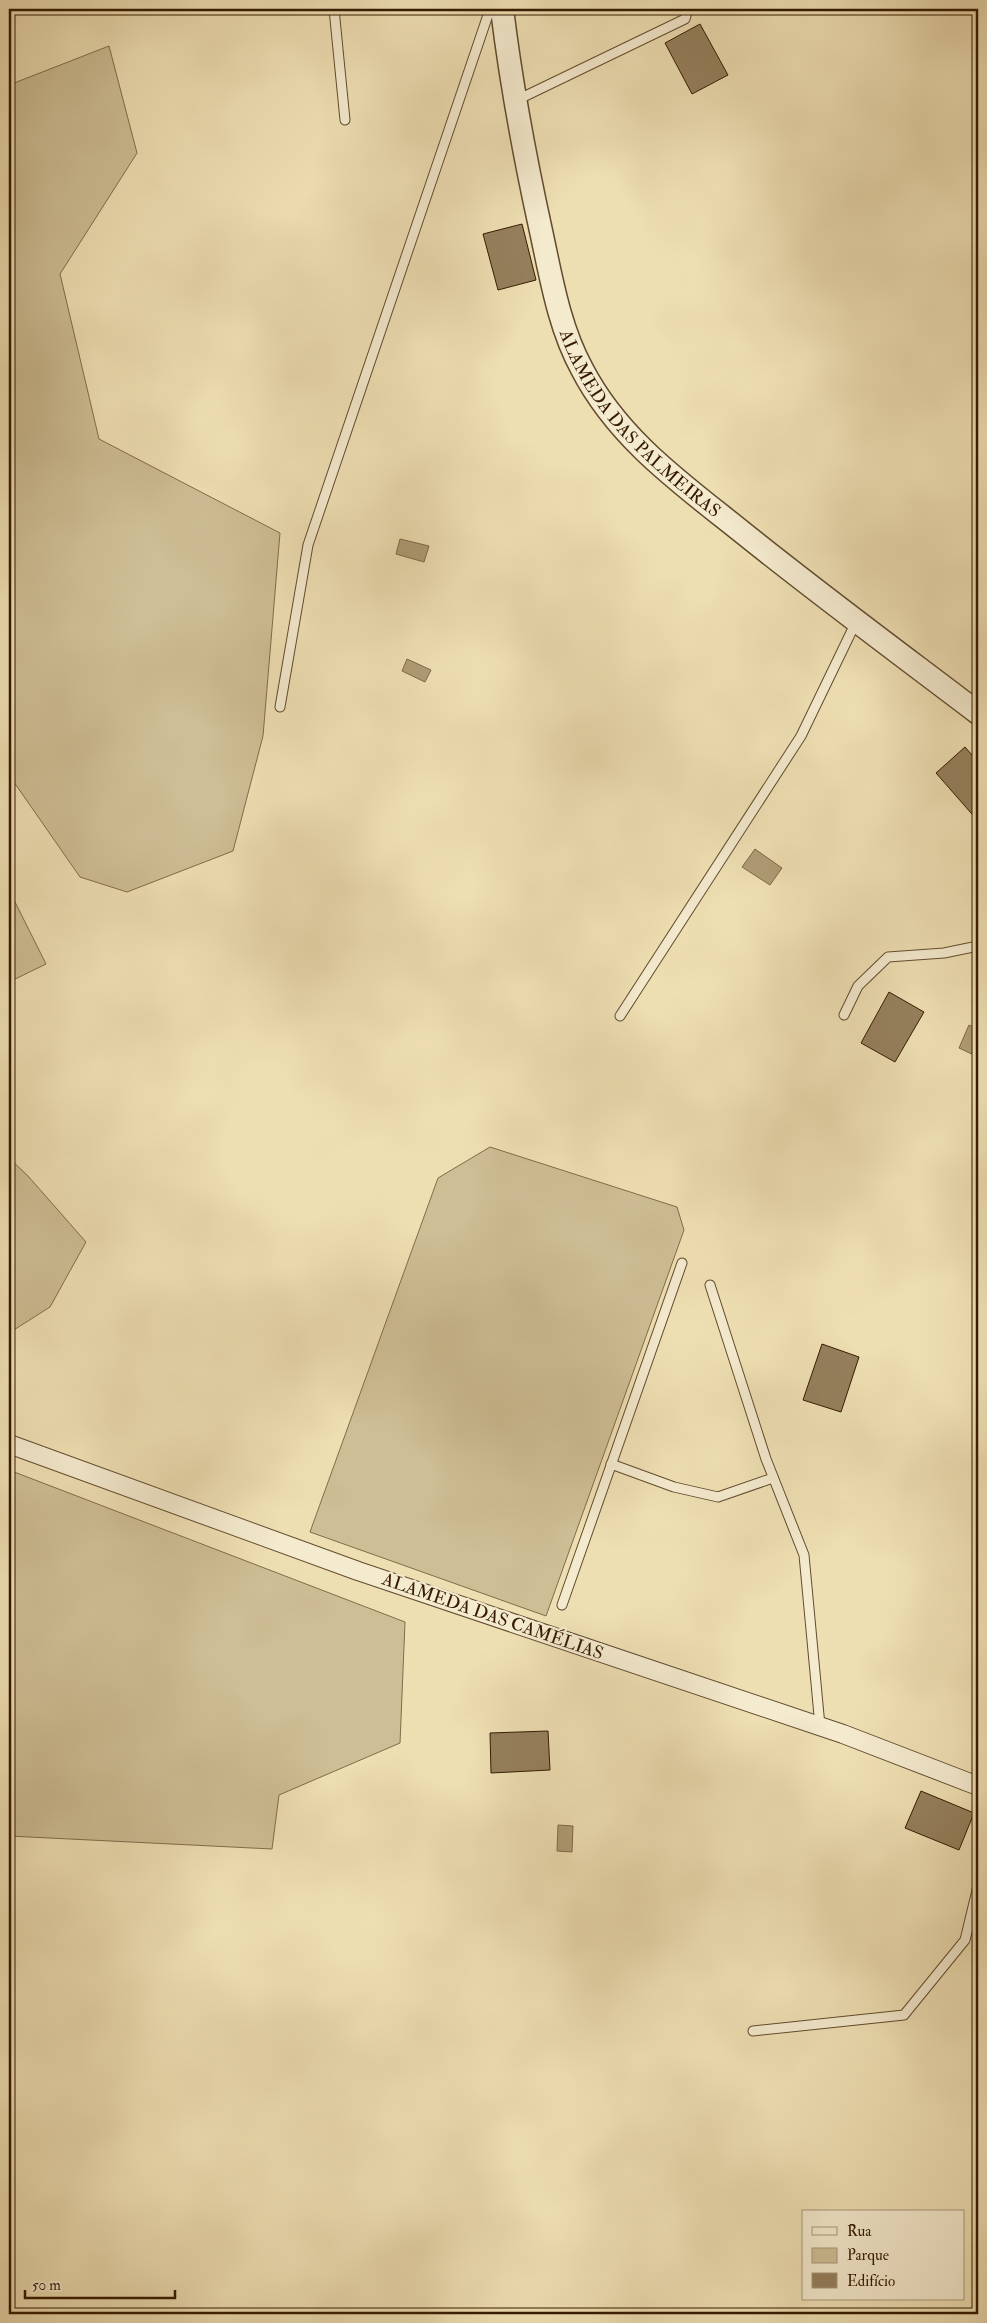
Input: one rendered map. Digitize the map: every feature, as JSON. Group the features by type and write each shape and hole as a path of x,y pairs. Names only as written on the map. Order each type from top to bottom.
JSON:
{"street":[{"name":"ALAMEDA DAS PALMEIRAS","path":"502,9 534,197 550,275 562,319 582,369 622,428 654,461 857,621 978,713"},
{"name":"ALAMEDA DAS CAMÉLIAS","path":"9,1444 358,1571 820,1726 978,1786"}],"lane":[{"path":"334,9 345,120"},
{"path":"280,707 308,545 490,9"},
{"path":"517,100 685,18 688,9"},
{"path":"620,1016 801,736 857,621"},
{"path":"844,1014 858,986 888,957 944,953 978,946"},
{"path":"562,1604 682,1263"},
{"path":"710,1285 773,1478 804,1555 820,1726"},
{"path":"611,1464 674,1487 718,1497 773,1478"},
{"path":"753,2031 904,2015 965,1940 978,1886"}],"green space":[{"path":"109,46 137,153 60,274 99,439 280,533 263,736 233,851 127,892 80,877 9,775 9,85"},
{"path":"9,890 46,964 9,982"},
{"path":"490,1147 677,1207 684,1230 546,1616 310,1532 438,1178"},
{"path":"9,1158 28,1176 86,1242 50,1307 9,1333"},
{"path":"9,1470 405,1622 400,1743 279,1795 272,1849 9,1836"}],"shaded area":[{"path":"400,539 429,546 424,562 396,554"},
{"path":"407,659 431,670 425,682 402,671"},
{"path":"755,849 782,868 770,885 742,867"},
{"path":"969,1025 978,1029 978,1057 959,1048"},
{"path":"558,1825 573,1826 572,1852 557,1851"}],"building":[{"path":"700,24 728,75 692,94 665,43"},
{"path":"522,224 536,280 498,290 483,234"},
{"path":"965,747 978,762 978,821 936,773"},
{"path":"889,992 924,1012 895,1062 861,1043"},
{"path":"822,1344 859,1357 841,1412 803,1400"},
{"path":"548,1731 550,1770 491,1773 490,1733"},
{"path":"921,1791 974,1813 959,1850 905,1828"}]}
